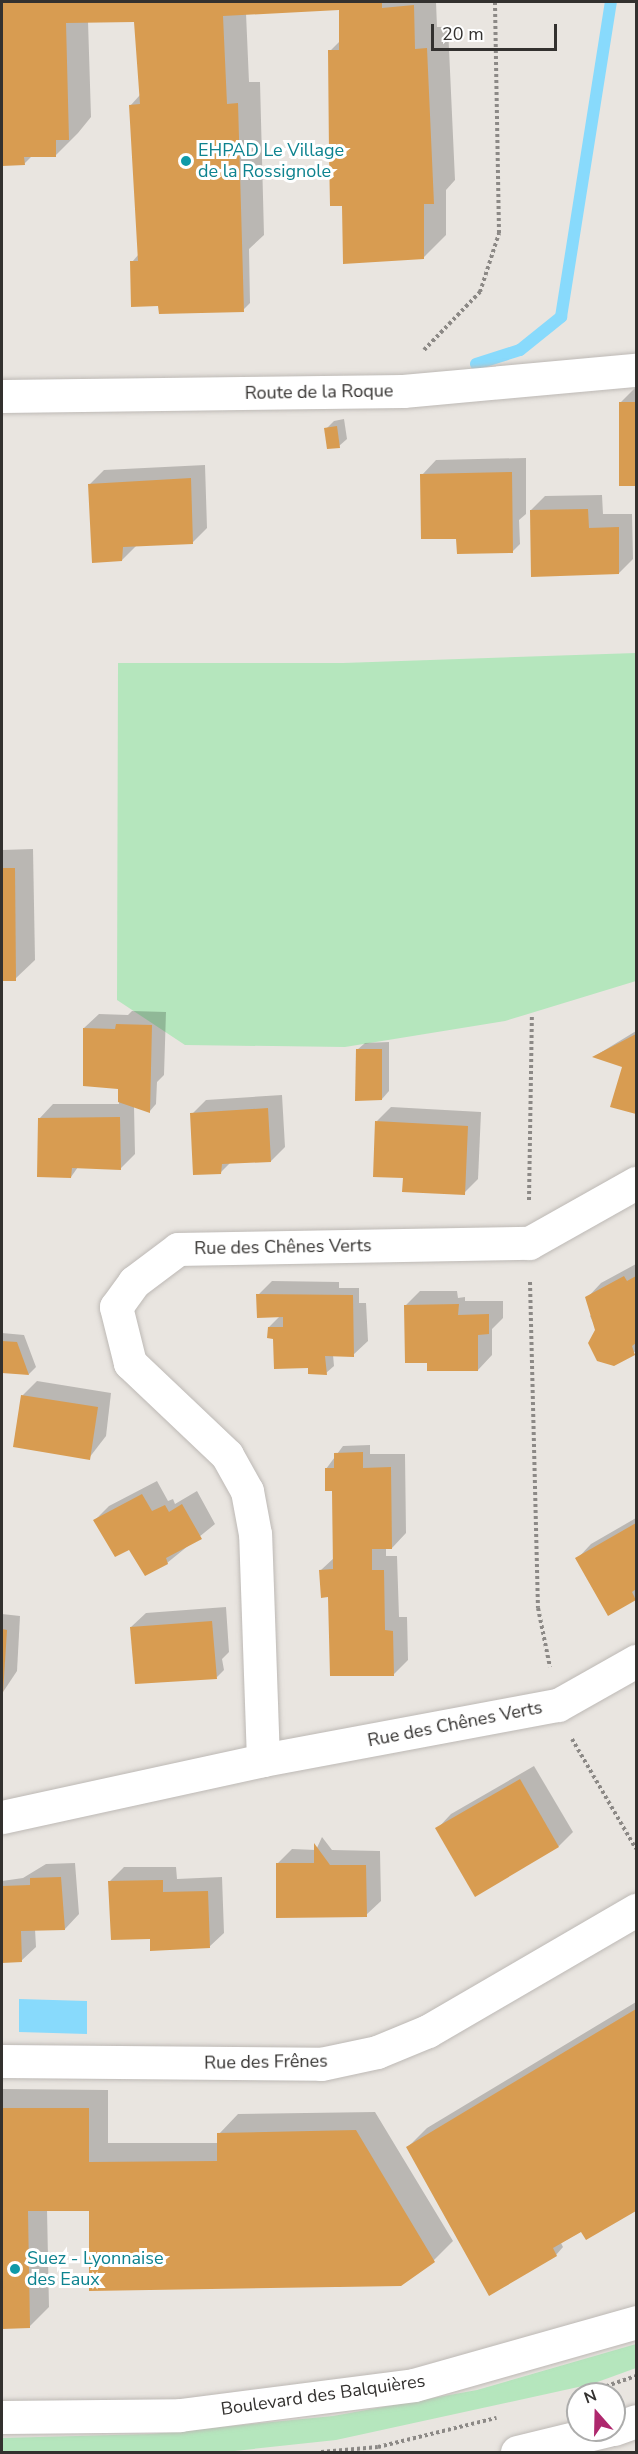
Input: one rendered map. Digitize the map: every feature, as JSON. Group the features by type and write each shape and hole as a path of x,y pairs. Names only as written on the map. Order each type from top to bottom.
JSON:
{"street":[{"name":"Route de la Roque","path":"2,396 403,391 636,370"},
{"name":"Rue des Chênes Verts","path":"263,1760 255,1534 247,1491 227,1455 130,1363 116,1307 134,1282 178,1249 529,1243 636,1183"},
{"name":"Rue des Chênes Verts","path":"2,1817 263,1760 558,1705 636,1661"},
{"name":"Rue des Frênes","path":"2,2061 321,2064 378,2052 428,2031 636,1910"},
{"name":"Boulevard des Balquières","path":"2,2417 180,2415 414,2385 636,2322"},
{"path":"516,2452 566,2440"}],"path":[{"path":"403,391 421,353 480,291 499,234 495,2"},
{"path":"532,1015 529,1243 538,1608 558,1705 565,1726 636,1849"},
{"path":"618,2382 636,2376"},
{"path":"321,2452 378,2447 502,2416"}],"green space":[{"path":"636,653 636,981 505,1021 345,1047 185,1045 117,1000 118,663 343,663"},
{"path":"636,2344 636,2368 598,2382 566,2382 566,2390 336,2440 225,2452 2,2452 2,2438 151,2434 333,2416 477,2390"}],"water":[{"path":"19,1999 87,2001 87,2034 19,2032"}],"building":[{"name":"EHPAD Le Village de la Rossignole","path":"2,2 382,2 382,8 414,5 415,49 427,48 434,204 424,204 424,259 343,264 342,206 330,206 329,154 328,50 339,50 339,10 223,16 227,104 238,103 244,312 159,314 158,306 131,307 130,261 138,261 129,105 140,104 134,22 66,23 69,140 56,140 56,157 24,157 25,165 2,166"},
{"path":"619,402 636,402 636,486 619,486"},
{"path":"337,426 340,448 327,449 324,428"},
{"path":"512,472 513,553 457,554 456,539 421,539 420,474"},
{"path":"191,478 193,544 123,547 122,561 92,563 88,484"},
{"path":"588,509 589,528 619,527 619,574 531,577 530,510"},
{"path":"2,868 15,868 16,981 2,981"},
{"path":"116,1024 152,1025 150,1113 118,1102 118,1089 83,1086 83,1028 115,1029"},
{"path":"636,1034 636,1114 610,1107 622,1067 592,1057"},
{"path":"356,1049 382,1049 382,1100 355,1101"},
{"path":"268,1108 271,1162 222,1164 221,1174 193,1175 190,1113"},
{"path":"120,1117 121,1170 72,1168 71,1178 37,1177 38,1118"},
{"path":"375,1121 468,1126 465,1195 402,1192 403,1178 373,1177"},
{"path":"624,1276 627,1281 636,1276 636,1343 632,1346 635,1355 614,1366 597,1361 588,1343 595,1330 585,1297"},
{"path":"256,1294 353,1295 354,1357 325,1356 327,1375 308,1374 308,1368 274,1369 273,1339 267,1338 268,1327 283,1327 283,1317 257,1318"},
{"path":"459,1304 458,1315 489,1314 489,1334 478,1335 478,1371 427,1371 427,1363 405,1363 404,1305"},
{"path":"2,1341 17,1342 29,1375 2,1373"},
{"path":"21,1395 98,1407 90,1460 13,1447"},
{"path":"363,1452 363,1468 391,1467 392,1549 372,1549 372,1570 384,1570 385,1630 393,1631 394,1676 330,1676 328,1597 321,1598 319,1570 333,1569 332,1491 325,1491 325,1468 334,1468 334,1453"},
{"path":"142,1494 152,1511 165,1505 169,1512 182,1504 202,1539 166,1558 168,1564 145,1576 129,1550 115,1557 93,1520"},
{"path":"636,1523 636,1589 632,1592 636,1600 608,1616 575,1558"},
{"path":"212,1621 217,1679 135,1684 130,1627"},
{"path":"2,1629 7,1630 3,1693 2,1693"},
{"path":"520,1779 559,1847 475,1897 435,1828"},
{"path":"314,1843 330,1865 366,1865 367,1917 276,1918 276,1863 314,1863"},
{"path":"61,1877 65,1930 21,1931 22,1962 2,1963 2,1886 30,1885 30,1878"},
{"path":"163,1880 163,1892 208,1891 210,1948 150,1951 150,1939 111,1940 108,1881"},
{"path":"636,2009 636,2211 586,2240 581,2232 553,2248 557,2256 489,2296 406,2147"},
{"path":"2,2108 89,2108 89,2162 217,2161 217,2133 356,2130 435,2262 401,2286 89,2291 89,2211 28,2211 30,2328 2,2329"}],"waterway":[{"path":"476,364 520,350 561,317 611,2"}],"place":[{"name":"EHPAD Le Village de la Rossignole","path":"186,161"},
{"name":"Suez - Lyonnaise des Eaux","path":"15,2269"}]}
